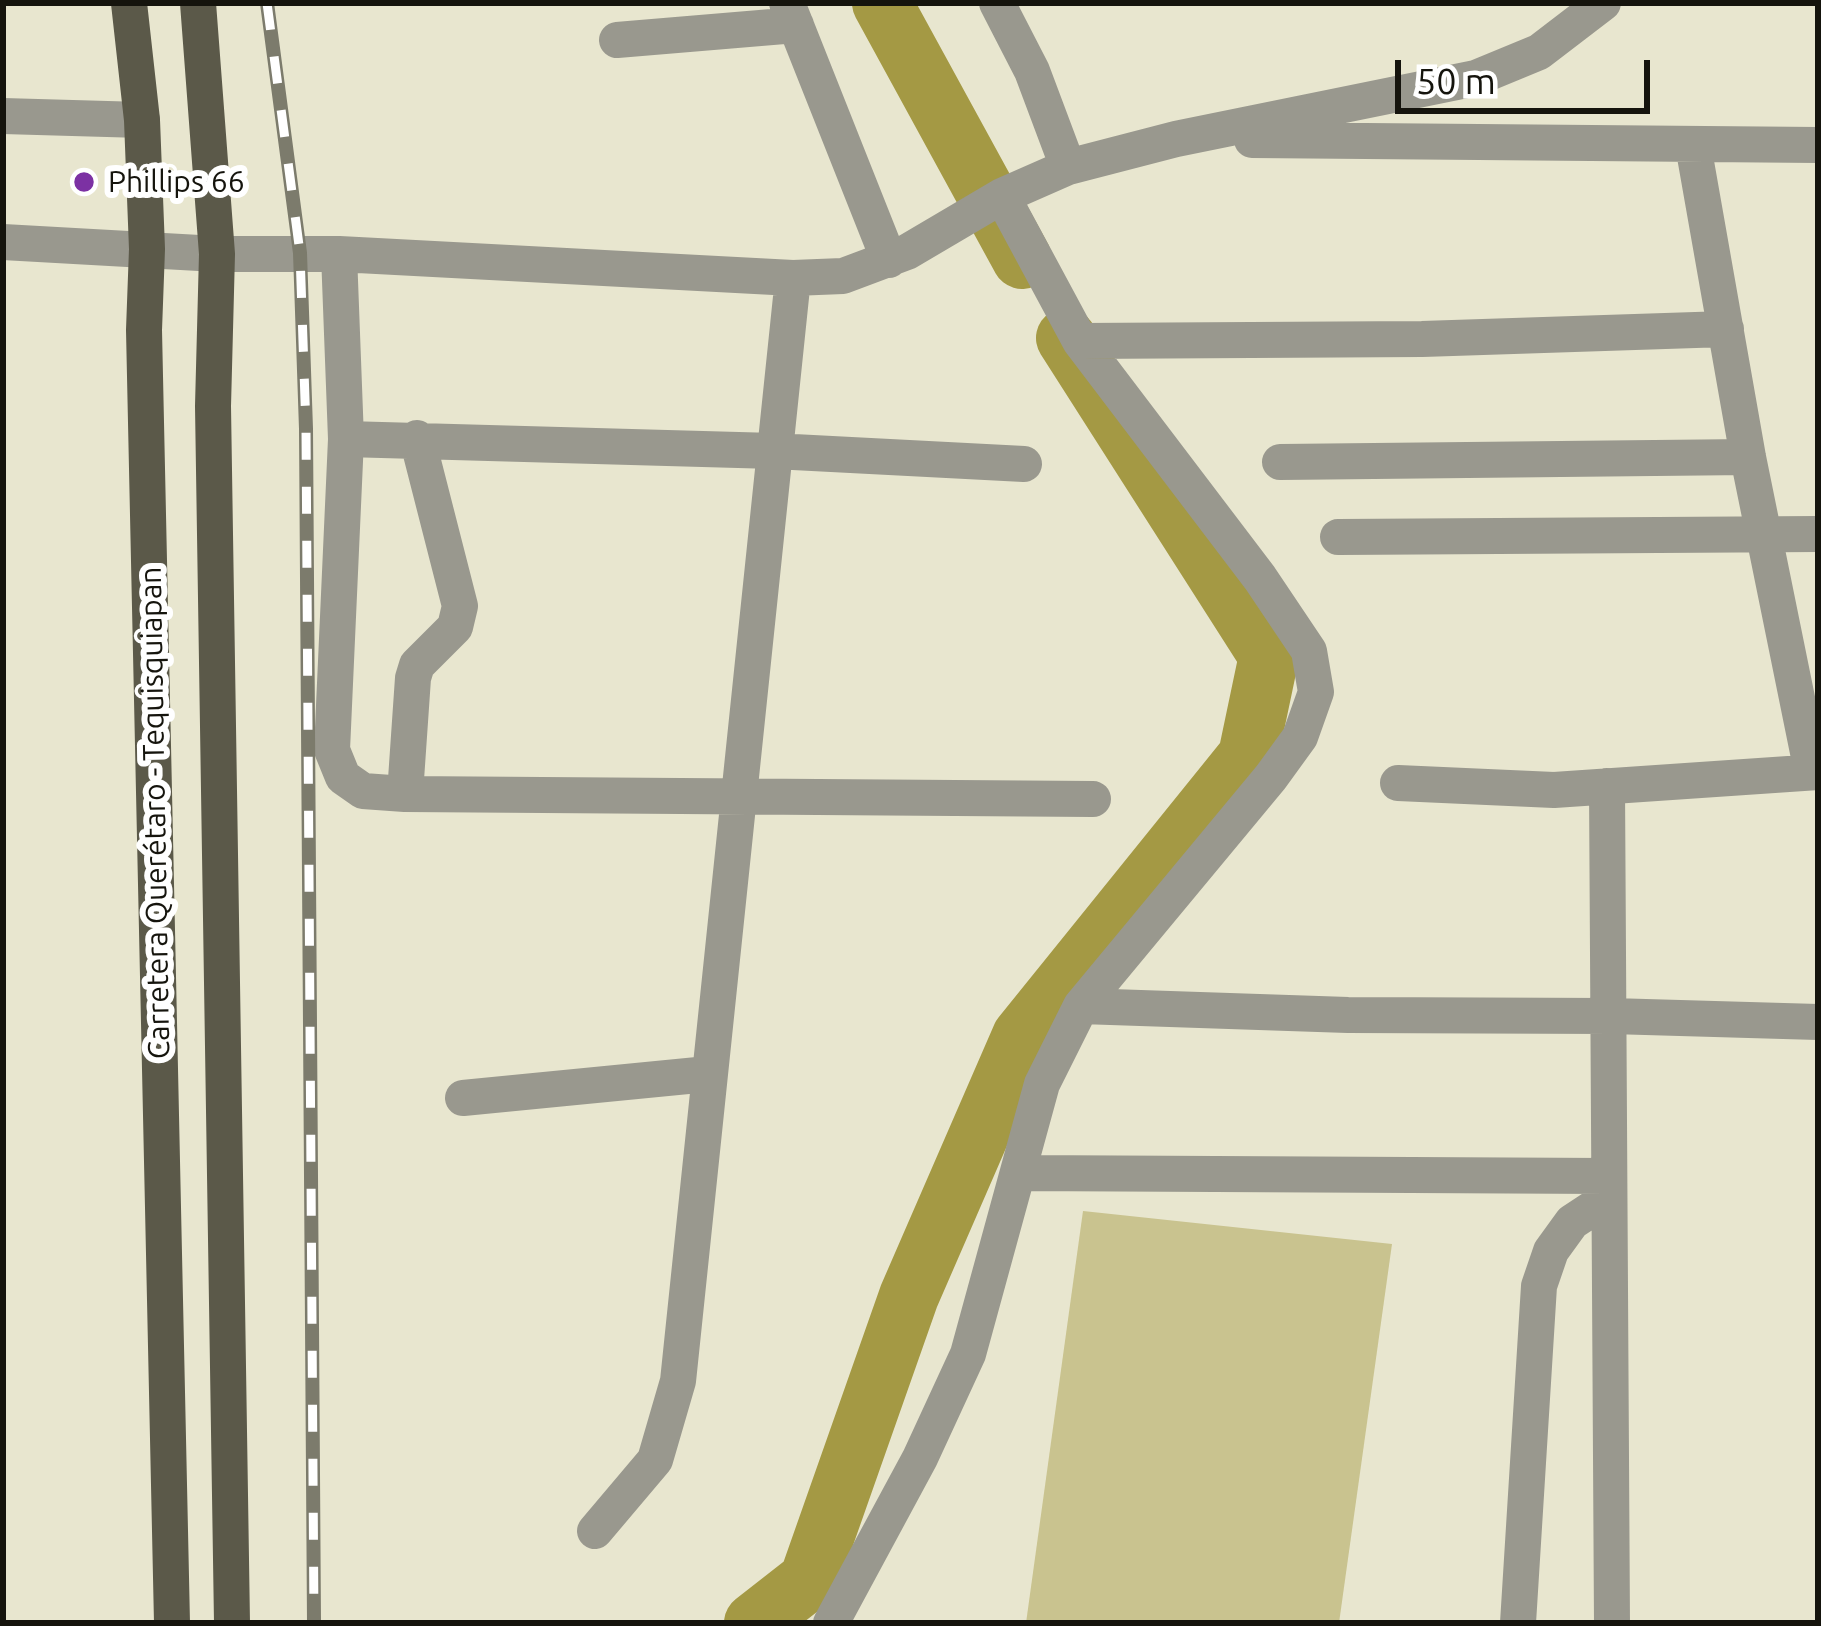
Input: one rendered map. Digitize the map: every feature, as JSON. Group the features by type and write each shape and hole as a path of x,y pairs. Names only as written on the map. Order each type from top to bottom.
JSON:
{"main road":[{"name":"Carretera Querétaro - Tequisquiapan","path":"129,3 142,120 147,249 144,330 166,1619"},
{"path":"198,3 218,254 213,406 232,1623"}],"street":[{"path":"997,3 1032,71 1068,166"},
{"path":"3,242 793,278 843,276 898,256 999,198 1068,166 1176,139 1476,78 1539,52 1603,3"},
{"path":"617,40 792,14 898,256"},
{"path":"3,116 142,120"},
{"path":"1176,139 1818,145"},
{"path":"1397,783 1554,790 1815,772 1763,534 1693,146"},
{"path":"831,1623 920,1458 968,1354 1042,1084 1081,1006 1271,777 1300,736 1316,692 1309,651 1260,578 1080,341 999,198"},
{"path":"339,254 346,439 332,750 343,777 363,791 405,794 1093,799"},
{"path":"595,1531 655,1460 678,1381 793,278"},
{"path":"1080,341 1422,339 1726,329"},
{"path":"405,794 413,677 417,665 455,626 460,606 417,438"},
{"path":"346,439 774,451 1024,464"},
{"path":"1280,462 1748,457"},
{"path":"1338,537 1818,534"},
{"path":"1606,786 1612,1623"},
{"path":"1081,1006 1348,1016 1818,1022"},
{"path":"464,1098 708,1074"},
{"path":"1020,1172 1606,1187"},
{"path":"1518,1623 1539,1286 1551,1251 1606,1187"}],"shaded area":[{"path":"1083,1211 1392,1244 1339,1623 1026,1623"}],"waterway":[{"path":"882,3 1022,259"},
{"path":"754,1623 809,1580 909,1296 1022,1036 1248,756 1269,656 1066,338"}],"railway":[{"path":"267,3 300,253 306,429 314,1623"}],"place":[{"name":"Phillips 66","path":"84,182"}]}
